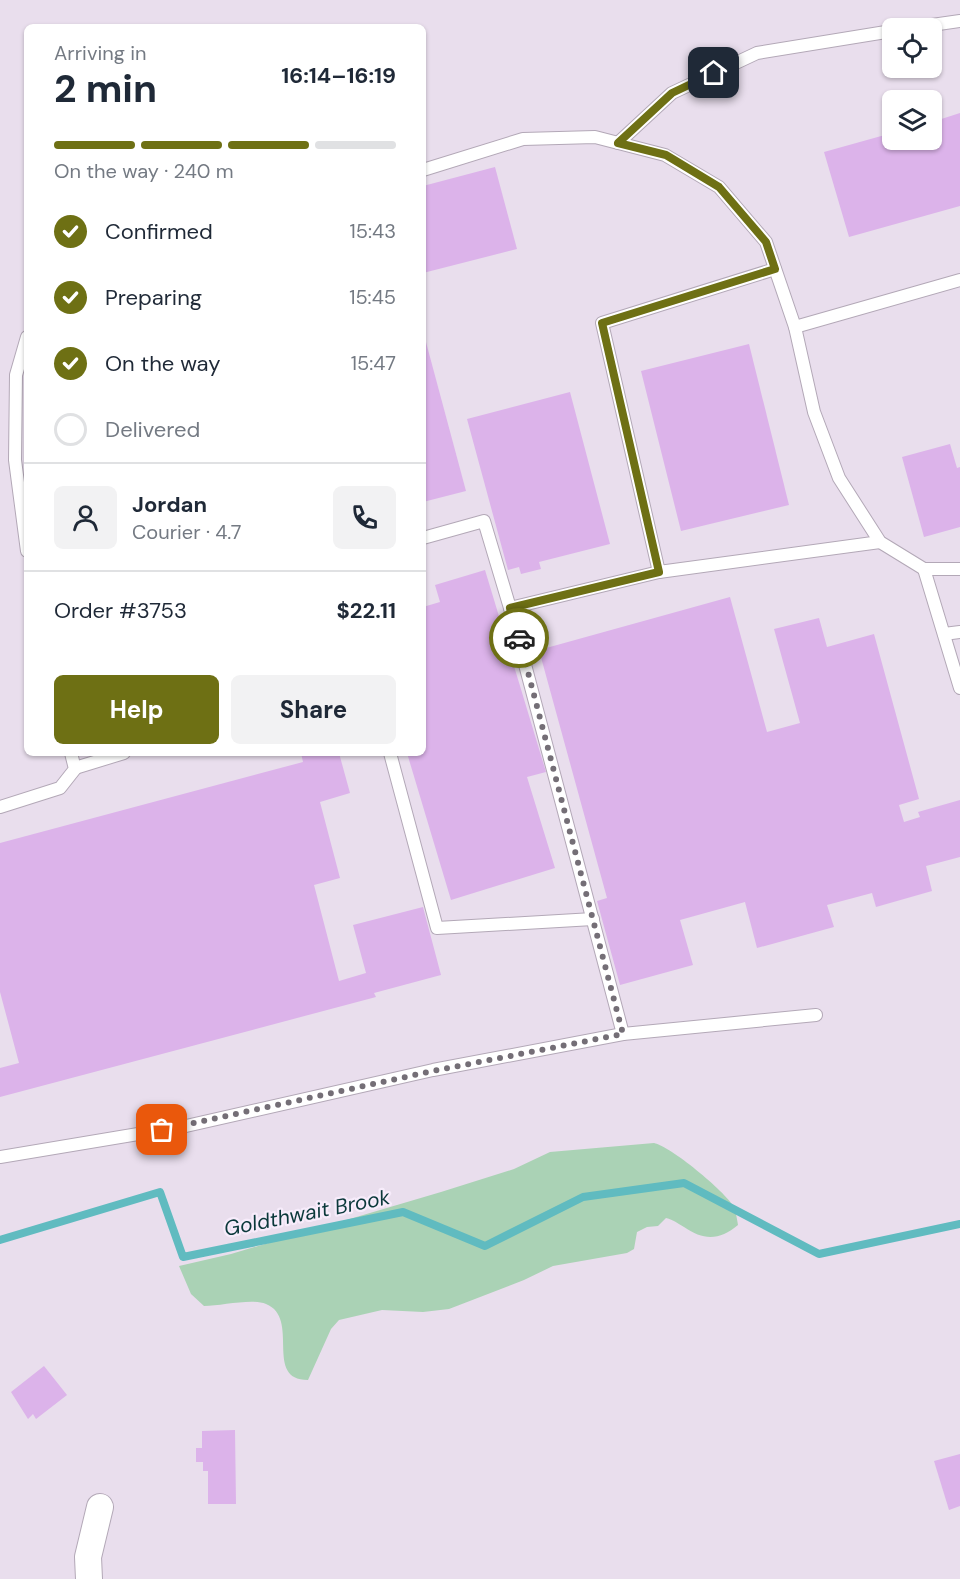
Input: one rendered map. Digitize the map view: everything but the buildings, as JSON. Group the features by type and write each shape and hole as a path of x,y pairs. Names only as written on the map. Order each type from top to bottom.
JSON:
{"street":[{"path":"89,1579 88,1557 100,1507"}],"lane":[{"path":"942,24 960,21"},
{"path":"618,143 672,93 757,53 882,33"},
{"path":"426,169 523,139 595,137 666,155 719,187 766,242 795,327 814,412 839,478 880,542 924,568 960,568"},
{"path":"659,572 602,323 775,269"},
{"path":"795,327 960,280"},
{"path":"24,347 16,375 15,460 24,528"},
{"path":"426,537 484,521 510,608 623,1034"},
{"path":"510,608 659,572 880,542"},
{"path":"924,568 960,688"},
{"path":"944,634 960,632"},
{"path":"72,756 75,768"},
{"path":"0,807 60,788 75,768 114,756"},
{"path":"391,756 437,928 593,919"},
{"path":"0,1157 186,1126 433,1071 623,1034 816,1015"}],"green space":[{"path":"654,1143 684,1160 720,1191 734,1207 738,1225 725,1234 712,1237 698,1235 666,1218 658,1226 647,1227 637,1232 634,1249 627,1253 553,1266 524,1280 449,1309 423,1312 382,1310 339,1320 331,1329 308,1380 295,1377 287,1370 281,1322 276,1311 260,1302 204,1306 191,1294 179,1266 231,1254 441,1192 514,1169 550,1152"}],"waterway":[{"name":"Goldthwait Brook","path":"0,1240 160,1192 183,1257 403,1212 485,1246 583,1197 684,1183 819,1254 960,1224"}],"way so far":[{"path":"162,1130 433,1071 623,1034 519,638"}],"route":[{"path":"519,638 510,608 659,572 602,323 775,269 766,242 719,187 666,155 618,143 672,93 714,73"}]}
